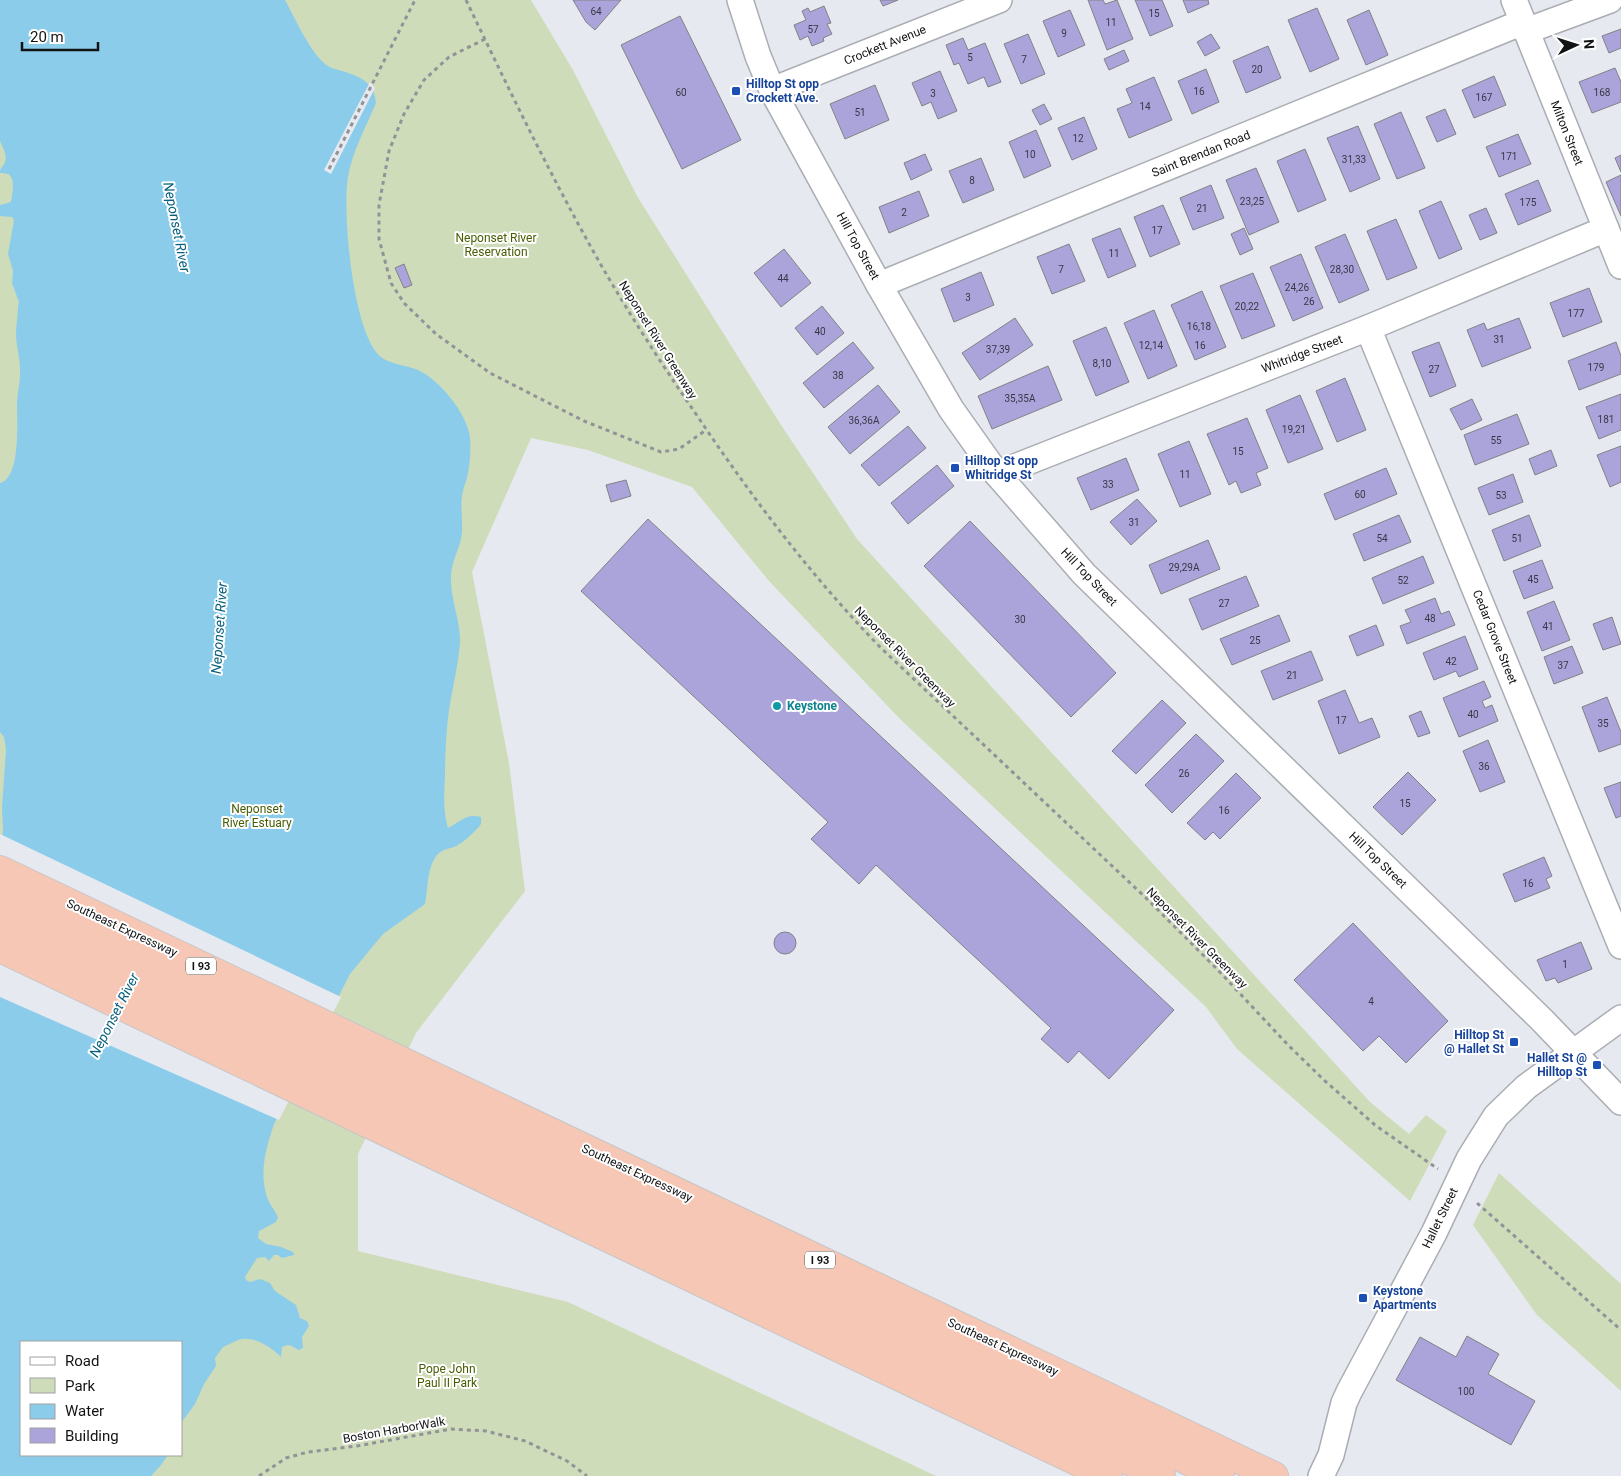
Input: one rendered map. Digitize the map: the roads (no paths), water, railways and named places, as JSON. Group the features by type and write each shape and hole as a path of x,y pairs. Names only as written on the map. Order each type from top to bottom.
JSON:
{"highway":[{"name":"Southeast Expressway","path":"0,870 387,1093 1108,1476"},
{"name":"I 93","path":"0,895 387,1093 1161,1476"},
{"name":"I 93","path":"0,924 387,1093"},
{"name":"Southeast Expressway","path":"0,948 387,1093 1230,1468 1274,1476"}],"street":[{"name":"Hill Top Street","path":"740,0 758,56 772,90 879,285 951,410 997,474 1084,574 1542,1020 1572,1053"},
{"name":"Crockett Avenue","path":"772,90 999,0"},
{"name":"Saint Brendan Road","path":"879,285 1521,18 1610,0"},
{"name":"Milton Street","path":"1521,18 1621,266"},
{"name":"Whitridge Street","path":"997,474 1368,328 1606,229"},
{"name":"Cedar Grove Street","path":"1368,328 1621,946"},
{"name":"Hallet Street","path":"1321,1476 1331,1455 1348,1392 1434,1233 1476,1146 1496,1116 1514,1097 1621,1018"},
{"path":"1572,1053 1621,1102"}],"water":[{"name":"Neponset River Estuary","path":"0,0 285,0 318,57 328,66 361,78 373,90 375,96 376,103 350,168 347,194 348,244 352,272 363,325 371,344 385,360 418,370 435,381 458,408 464,418 470,437 469,464 462,501 462,534 451,572 452,594 459,626 460,643 448,718 444,803 448,828 471,816 481,817 481,824 461,843 443,850 437,855 431,866 425,904 383,934 350,974 274,1124 266,1151 264,1178 268,1200 278,1217 276,1222 259,1231 258,1238 266,1244 293,1252 294,1255 282,1258 274,1255 269,1261 265,1257 257,1258 245,1277 250,1282 260,1279 270,1283 275,1291 296,1305 300,1318 307,1321 309,1326 302,1337 303,1348 299,1350 287,1345 282,1347 281,1357 267,1346 250,1339 238,1340 223,1347 215,1358 216,1366 204,1384 195,1404 182,1422 182,1341 20,1341 20,1456 167,1456 151,1476 0,1476 0,856 3,830 2,808 6,749 4,737 0,732 0,483 7,479 12,471 15,460 17,399 20,373 16,334 19,302 12,283 13,271 8,254 14,220 12,217 0,216 0,205 11,202 13,187 10,176 0,173 6,157 0,141"}],"place":[{"name":"Hilltop St opp Crockett Ave.","path":"736,91"},
{"name":"Hilltop St opp Whitridge St","path":"955,468"},
{"name":"Keystone","path":"777,706"},
{"name":"Hilltop St @ Hallet St","path":"1514,1042"},
{"name":"Hallet St @ Hilltop St","path":"1597,1065"},
{"name":"Keystone Apartments","path":"1363,1298"}],"water label":[{"name":"Neponset River","path":"177,227"},
{"name":"Neponset River","path":"219,628"},
{"name":"Neponset River","path":"114,1015"}],"park label":[{"name":"Neponset River Reservation","path":"496,245"},
{"name":"Pope John Paul II Park","path":"447,1376"}]}
